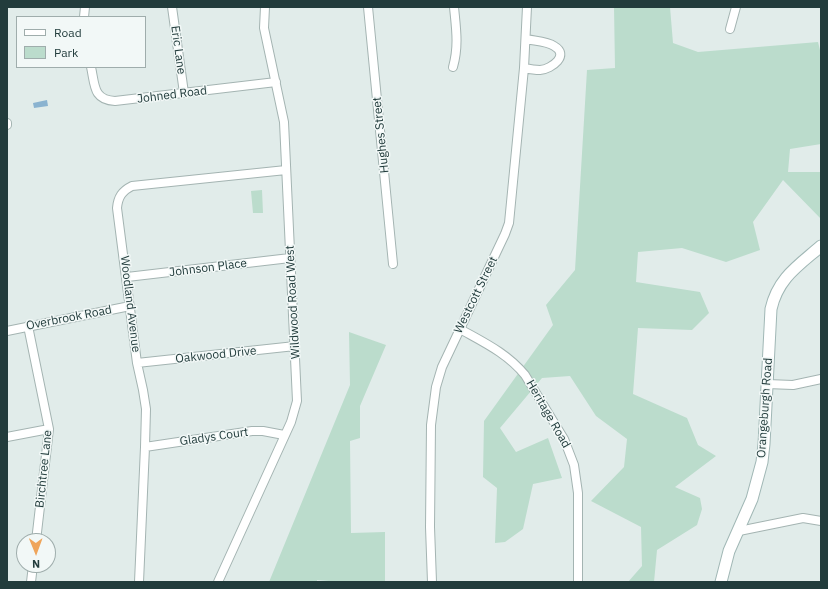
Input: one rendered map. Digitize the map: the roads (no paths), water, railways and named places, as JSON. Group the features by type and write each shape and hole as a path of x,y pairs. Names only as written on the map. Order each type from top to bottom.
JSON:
{"street":[{"name":"Eric Lane","path":"172,7 184,93"},
{"name":"Wildwood Road West","path":"218,582 291,422 297,401 296,346 290,258 284,122 264,28 264,7"},
{"name":"Hughes Street","path":"368,7 393,264"},
{"path":"452,67 458,39 454,7"},
{"name":"Westcott Street","path":"432,582 430,490 432,408 442,367 509,223 524,68 527,7"},
{"path":"730,29 736,7"},
{"path":"524,68 541,70 553,65 561,56 559,50 554,45 526,39"},
{"name":"Johned Road","path":"91,68 98,95 109,101 276,82"},
{"name":"Woodland Avenue","path":"139,582 146,409 137,363 118,208 119,197 127,188 132,186 286,170"},
{"name":"Orangeburgh Road","path":"721,582 730,551 752,499 762,462 771,309 774,298 782,282 788,275 821,246"},
{"name":"Johnson Place","path":"127,277 290,258"},
{"name":"Overbrook Road","path":"7,331 130,306"},
{"name":"Birchtree Lane","path":"28,326 49,429 37,533"},
{"name":"Heritage Road","path":"460,329 500,351 517,365 525,375 564,439 574,465 578,493 578,582"},
{"name":"Oakwood Drive","path":"137,363 296,346"},
{"path":"767,384 793,385 821,379"},
{"path":"7,437 49,429"},
{"name":"Gladys Court","path":"145,446 252,431 263,431 284,435"},
{"path":"739,531 803,518 821,521"}],"water":[{"path":"47,100 48,106 34,108 33,103"}]}
